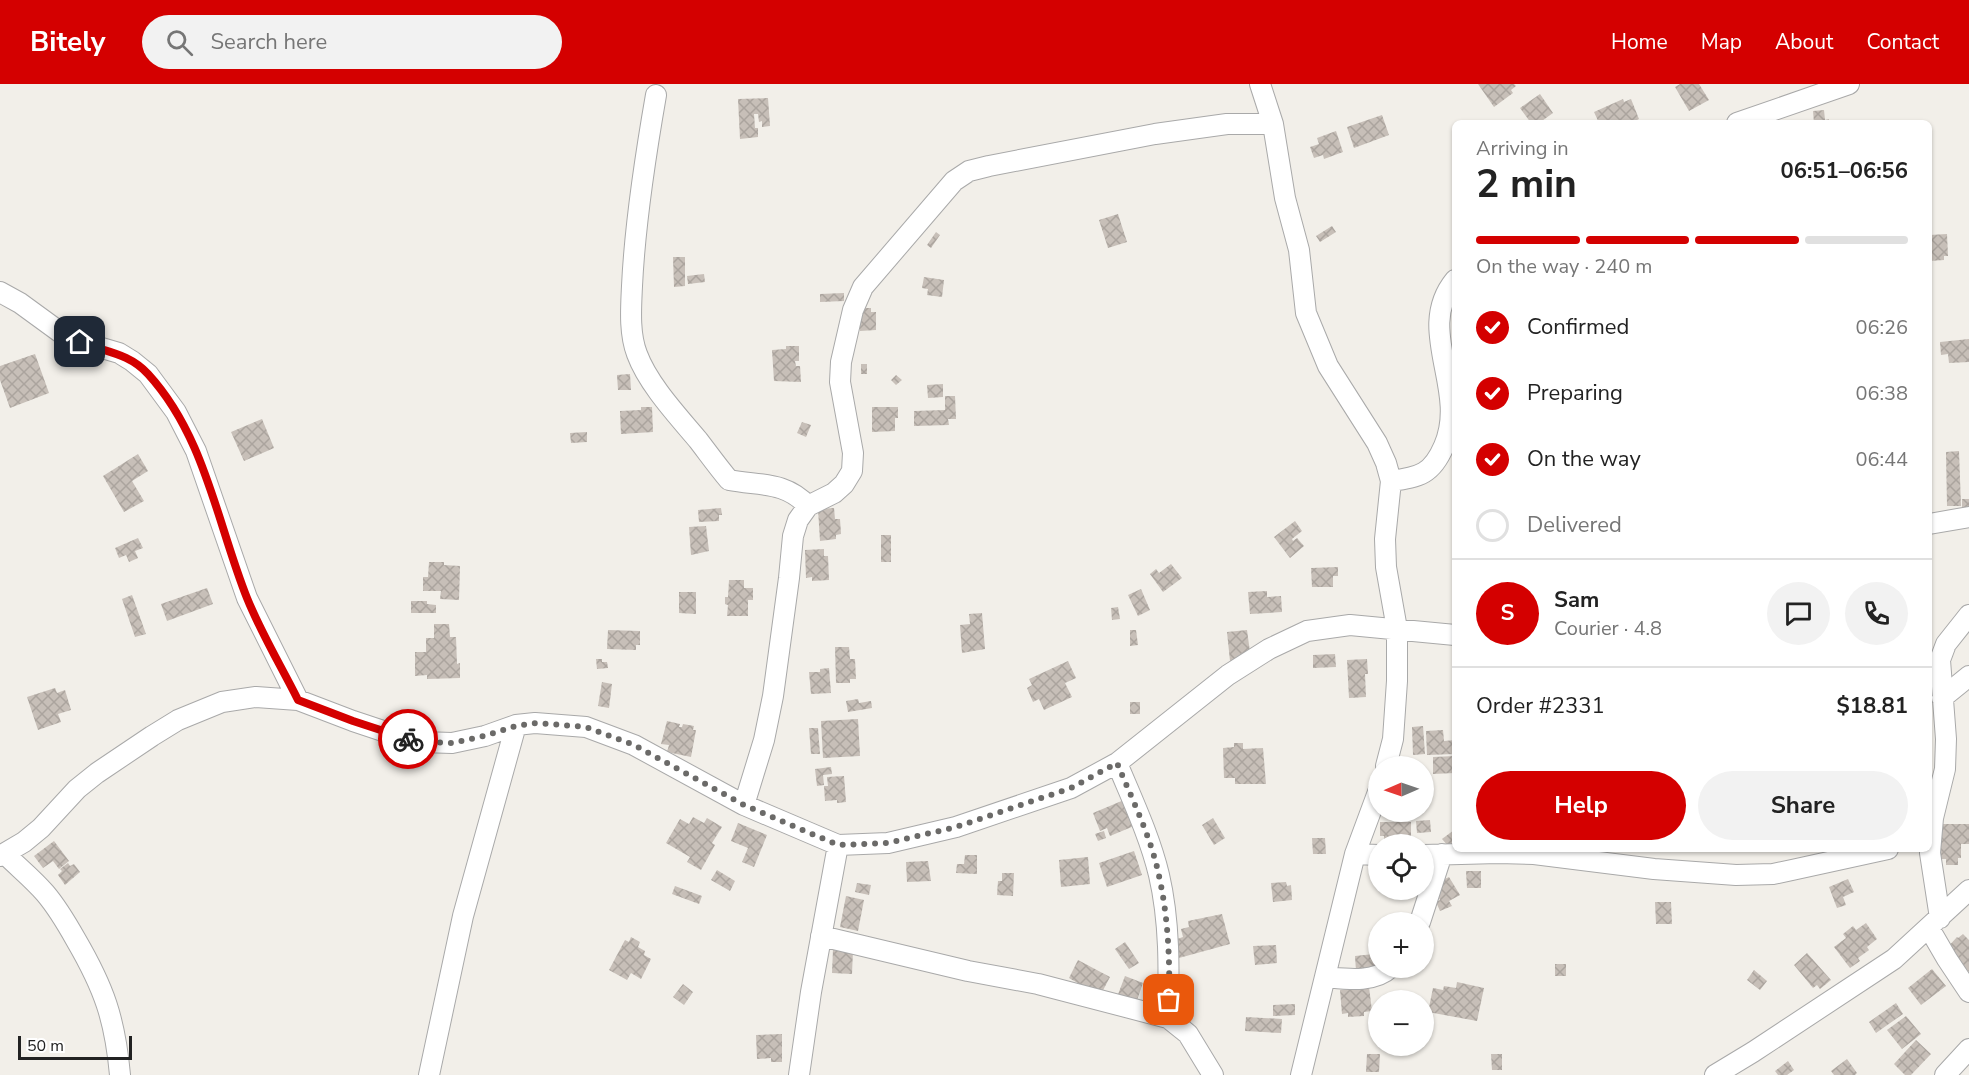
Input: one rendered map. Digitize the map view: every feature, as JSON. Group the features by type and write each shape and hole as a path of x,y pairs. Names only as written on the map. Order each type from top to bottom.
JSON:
{"street":[{"path":"1260,84 1273,124 1285,198 1299,250 1306,313 1328,366 1382,453 1391,481 1385,539 1386,567 1396,628 1397,681 1393,739 1389,756"},
{"path":"1746,120 1849,84"},
{"path":"656,95 633,255 631,314 632,336 636,353 643,368 680,419 729,480 790,490 808,506"},
{"path":"744,805 764,740 773,696 793,536 798,520 808,506 834,493 844,484 852,471 853,453 840,382 841,362 853,310 863,287 954,181 969,171 1155,134 1227,124 1273,124"},
{"path":"1391,481 1421,475 1429,470 1439,457 1452,423 1452,400 1438,329 1443,303 1452,286"},
{"path":"0,292 20,303 68,338 119,353 148,374 176,412 196,451 247,598 298,700"},
{"path":"1932,523 1969,517"},
{"path":"1932,823 1945,769 1946,739 1940,675 1942,652 1969,615"},
{"path":"120,1075 114,1027 104,991 67,923 45,893 3,855 41,828 77,789 126,752 178,720 222,702 270,697 298,700 353,721 422,742 452,743 536,723 586,727 634,745 744,805 838,845 888,843 956,827 1071,788 1117,763 1228,675 1269,649 1307,631 1350,625 1452,635"},
{"path":"1942,698 1969,676"},
{"path":"429,1075 463,916 516,726"},
{"path":"1117,763 1143,824 1159,874 1166,915 1170,963 1168,1018"},
{"path":"1301,1075 1355,854 1368,819"},
{"path":"800,1075 811,992 838,845"},
{"path":"1434,854 1534,854 1663,870 1736,875 1782,872 1873,852"},
{"path":"1926,852 1935,923 1947,960 1969,992"},
{"path":"1355,854 1368,855"},
{"path":"1715,1075 1894,959 1969,890"},
{"path":"821,936 1038,984 1168,1018 1188,1034 1213,1075"},
{"path":"1326,977 1368,977"},
{"path":"1945,1075 1969,1049"}],"building":[{"path":"1478,84 1514,84 1516,86 1511,90 1513,93 1494,107"},
{"path":"1680,84 1699,84 1709,100 1689,111 1675,87"},
{"path":"1540,94 1553,113 1543,120 1529,120 1520,108"},
{"path":"768,98 770,126 762,127 758,114 754,114 758,137 740,139 738,99"},
{"path":"1623,99 1624,102 1631,99 1639,119 1598,120 1594,112"},
{"path":"1824,110 1825,120 1814,120 1813,111"},
{"path":"1382,115 1389,135 1354,148 1347,127"},
{"path":"1336,131 1343,152 1324,159 1323,155 1314,158 1310,147 1319,144 1317,138"},
{"path":"1118,214 1127,242 1108,248 1099,220"},
{"path":"1332,226 1336,232 1320,242 1316,236"},
{"path":"936,232 940,235 931,248 927,245"},
{"path":"1947,234 1948,256 1944,256 1944,260 1932,261 1932,235"},
{"path":"673,257 685,257 685,286 674,287"},
{"path":"704,274 705,282 688,284 687,276"},
{"path":"924,277 944,280 942,297 927,295 928,289 922,288"},
{"path":"844,293 844,301 820,302 820,294"},
{"path":"860,308 871,308 871,312 876,312 876,330 860,331"},
{"path":"1969,339 1969,362 1949,363 1948,354 1941,355 1940,342"},
{"path":"786,346 799,346 799,361 795,361 796,366 800,366 801,382 774,381 772,350 786,349"},
{"path":"35,354 49,393 10,408 0,380 0,366"},
{"path":"861,364 867,364 867,374 861,374"},
{"path":"630,374 631,390 618,390 617,375"},
{"path":"896,375 902,380 896,385 891,380"},
{"path":"943,384 943,397 928,398 927,385"},
{"path":"945,396 955,396 956,419 948,419 949,425 914,426 914,411 945,410"},
{"path":"641,407 652,407 653,432 621,434 620,411 641,410"},
{"path":"872,407 898,407 895,431 872,432"},
{"path":"262,419 274,448 244,461 231,432"},
{"path":"802,422 811,425 806,437 797,433"},
{"path":"587,432 587,442 571,443 570,433"},
{"path":"1959,451 1961,506 1947,506 1946,452"},
{"path":"138,454 148,471 132,481 144,501 124,512 103,476"},
{"path":"1962,499 1969,499 1969,507 1962,508"},
{"path":"721,508 722,515 719,515 719,521 699,522 698,510"},
{"path":"834,508 835,519 840,519 841,534 836,535 836,539 820,541 818,509"},
{"path":"1295,521 1302,531 1292,539 1293,541 1297,538 1304,546 1290,558 1274,537"},
{"path":"706,526 709,551 691,555 689,527"},
{"path":"881,535 891,535 891,562 881,562"},
{"path":"138,538 143,548 135,551 138,558 129,562 126,555 119,558 115,548"},
{"path":"824,549 824,556 828,556 829,580 812,581 812,577 806,578 805,550"},
{"path":"429,562 444,562 444,565 460,566 459,600 440,599 441,591 423,591 423,577 428,577"},
{"path":"1171,564 1182,578 1163,592 1150,574 1156,569 1159,573"},
{"path":"1338,567 1338,576 1333,576 1333,587 1312,587 1311,568"},
{"path":"729,580 744,580 744,588 753,588 753,600 748,600 748,616 727,616 728,605 725,604 725,597 728,597"},
{"path":"207,588 213,604 167,621 161,604"},
{"path":"1141,589 1150,610 1138,616 1128,595"},
{"path":"1267,591 1267,597 1281,596 1282,612 1250,614 1248,592"},
{"path":"679,592 696,592 696,614 679,613"},
{"path":"132,595 146,634 135,637 122,599"},
{"path":"411,601 427,601 427,604 436,605 436,613 411,613"},
{"path":"1118,607 1120,619 1112,620 1111,608"},
{"path":"982,613 985,649 962,653 960,625 970,624 969,614"},
{"path":"434,624 449,624 450,637 456,637 460,678 427,679 427,675 415,676 415,652 426,652 426,638 434,638"},
{"path":"608,630 640,631 640,645 636,645 636,650 607,649"},
{"path":"1130,630 1136,630 1138,645 1130,646"},
{"path":"1247,630 1250,652 1241,654 1242,659 1230,661 1227,632"},
{"path":"835,647 849,647 850,659 855,659 856,679 850,679 850,683 836,683"},
{"path":"1335,654 1336,667 1313,668 1313,655"},
{"path":"596,659 607,662 608,668 597,669"},
{"path":"1367,659 1366,697 1349,698 1347,660"},
{"path":"1068,661 1076,678 1065,683 1072,697 1044,710 1039,699 1033,702 1027,688 1032,685 1029,679"},
{"path":"829,668 831,693 811,694 809,672 820,672 820,669"},
{"path":"602,682 612,684 609,708 598,706"},
{"path":"55,688 57,693 65,690 71,710 58,714 61,722 38,730 27,697"},
{"path":"858,699 859,703 871,701 872,708 848,712 846,701"},
{"path":"1130,702 1140,702 1140,714 1130,714"},
{"path":"858,719 860,756 823,758 821,721"},
{"path":"667,721 680,724 679,727 683,724 694,726 693,730 696,730 691,757 667,752 669,745 661,744"},
{"path":"1423,726 1425,754 1413,755 1412,727"},
{"path":"809,728 818,728 820,754 811,754"},
{"path":"1443,730 1444,741 1452,740 1452,754 1427,755 1426,731"},
{"path":"1234,743 1243,743 1243,749 1263,748 1266,784 1235,784 1235,778 1224,778 1223,748 1234,747"},
{"path":"1452,756 1452,773 1434,774 1434,757"},
{"path":"831,767 832,774 823,775 824,785 817,786 815,769"},
{"path":"844,776 846,802 825,801 824,786 828,786 827,777"},
{"path":"1124,800 1134,826 1110,836 1107,828 1100,831 1093,813"},
{"path":"693,817 704,823 707,818 722,827 712,843 715,845 701,870 687,862 690,857 666,843 680,819 689,824"},
{"path":"1213,818 1225,838 1214,845 1202,825"},
{"path":"1380,822 1411,822 1411,834 1380,834"},
{"path":"1416,822 1430,822 1431,832 1417,833"},
{"path":"738,823 767,835 754,867 742,862 748,848 731,841"},
{"path":"1937,824 1969,824 1969,844 1961,844 1961,858 1958,858 1958,865 1946,865 1946,859 1938,859"},
{"path":"1104,831 1106,838 1098,841 1095,834"},
{"path":"1452,832 1452,845 1449,847 1442,839"},
{"path":"1312,838 1325,838 1326,854 1313,854"},
{"path":"54,841 69,861 59,869 53,861 43,868 34,856"},
{"path":"1134,851 1142,875 1107,887 1099,863"},
{"path":"965,855 977,855 977,874 956,873 957,864 964,864"},
{"path":"1088,857 1090,884 1061,887 1059,860"},
{"path":"928,861 931,881 907,882 906,862"},
{"path":"68,863 70,866 74,864 80,872 65,885 58,875 62,871 60,869"},
{"path":"717,870 735,881 730,891 711,880"},
{"path":"1466,871 1481,871 1481,888 1467,888"},
{"path":"1002,873 1014,873 1013,896 997,895 998,881 1002,881"},
{"path":"1449,877 1460,895 1449,901 1452,906 1440,911 1436,902 1440,900 1434,884"},
{"path":"1848,879 1854,892 1843,897 1846,905 1837,908 1829,887"},
{"path":"1286,882 1287,886 1291,885 1292,900 1273,902 1271,883"},
{"path":"857,883 871,885 869,895 855,892"},
{"path":"675,886 702,896 699,904 672,894"},
{"path":"846,896 864,900 858,931 840,927"},
{"path":"1655,902 1671,902 1672,924 1656,924"},
{"path":"1222,914 1230,944 1179,958 1174,940 1183,937 1181,929 1189,927 1188,921"},
{"path":"1866,923 1877,939 1867,947 1869,950 1858,958 1860,961 1850,968 1834,947 1846,938 1843,934 1853,926 1856,930"},
{"path":"1963,934 1969,940 1969,972 1946,949"},
{"path":"631,937 640,942 638,947 645,951 644,955 651,959 641,979 631,973 627,980 609,970 625,940 629,942"},
{"path":"1125,942 1139,963 1129,969 1115,949"},
{"path":"1276,945 1277,963 1255,965 1253,946"},
{"path":"833,949 853,950 852,974 832,973"},
{"path":"1807,953 1831,980 1820,989 1817,985 1813,988 1794,965"},
{"path":"1368,955 1368,970 1356,971 1355,956"},
{"path":"1078,960 1110,977 1100,996 1069,978"},
{"path":"1555,964 1566,964 1566,976 1555,976"},
{"path":"1932,969 1946,986 1921,1005 1908,988"},
{"path":"1754,970 1767,981 1760,990 1747,980"},
{"path":"1125,976 1143,983 1136,1003 1117,997"},
{"path":"1457,982 1484,988 1477,1021 1434,1013 1433,988 1443,990 1444,986 1456,988"},
{"path":"683,984 693,992 684,1005 673,997"},
{"path":"1369,987 1368,1012 1364,1012 1364,1016 1348,1017 1348,1013 1342,1014 1340,990"},
{"path":"1896,1003 1903,1014 1876,1033 1869,1022"},
{"path":"1295,1004 1295,1015 1273,1016 1273,1005"},
{"path":"1906,1016 1921,1034 1902,1049 1887,1030"},
{"path":"1246,1017 1282,1019 1281,1033 1245,1031"},
{"path":"782,1034 782,1062 771,1062 771,1058 757,1059 756,1035"},
{"path":"1916,1040 1931,1054 1911,1075 1905,1075 1894,1064"},
{"path":"1367,1054 1368,1056 1380,1056 1379,1072 1366,1072"},
{"path":"1491,1054 1502,1054 1502,1070 1492,1070"},
{"path":"1847,1059 1857,1073 1855,1075 1834,1075 1831,1071"},
{"path":"1788,1061 1794,1070 1787,1075 1778,1075 1775,1071"}],"way so far":[{"path":"408,739 452,743 536,723 586,727 634,745 744,805 838,845 888,843 956,827 1071,788 1117,763 1143,824 1159,874 1166,915 1170,963 1169,1000"}],"route":[{"path":"80,342 119,353 132,361 148,374 176,412 196,451 247,598 298,700 408,739"}]}
